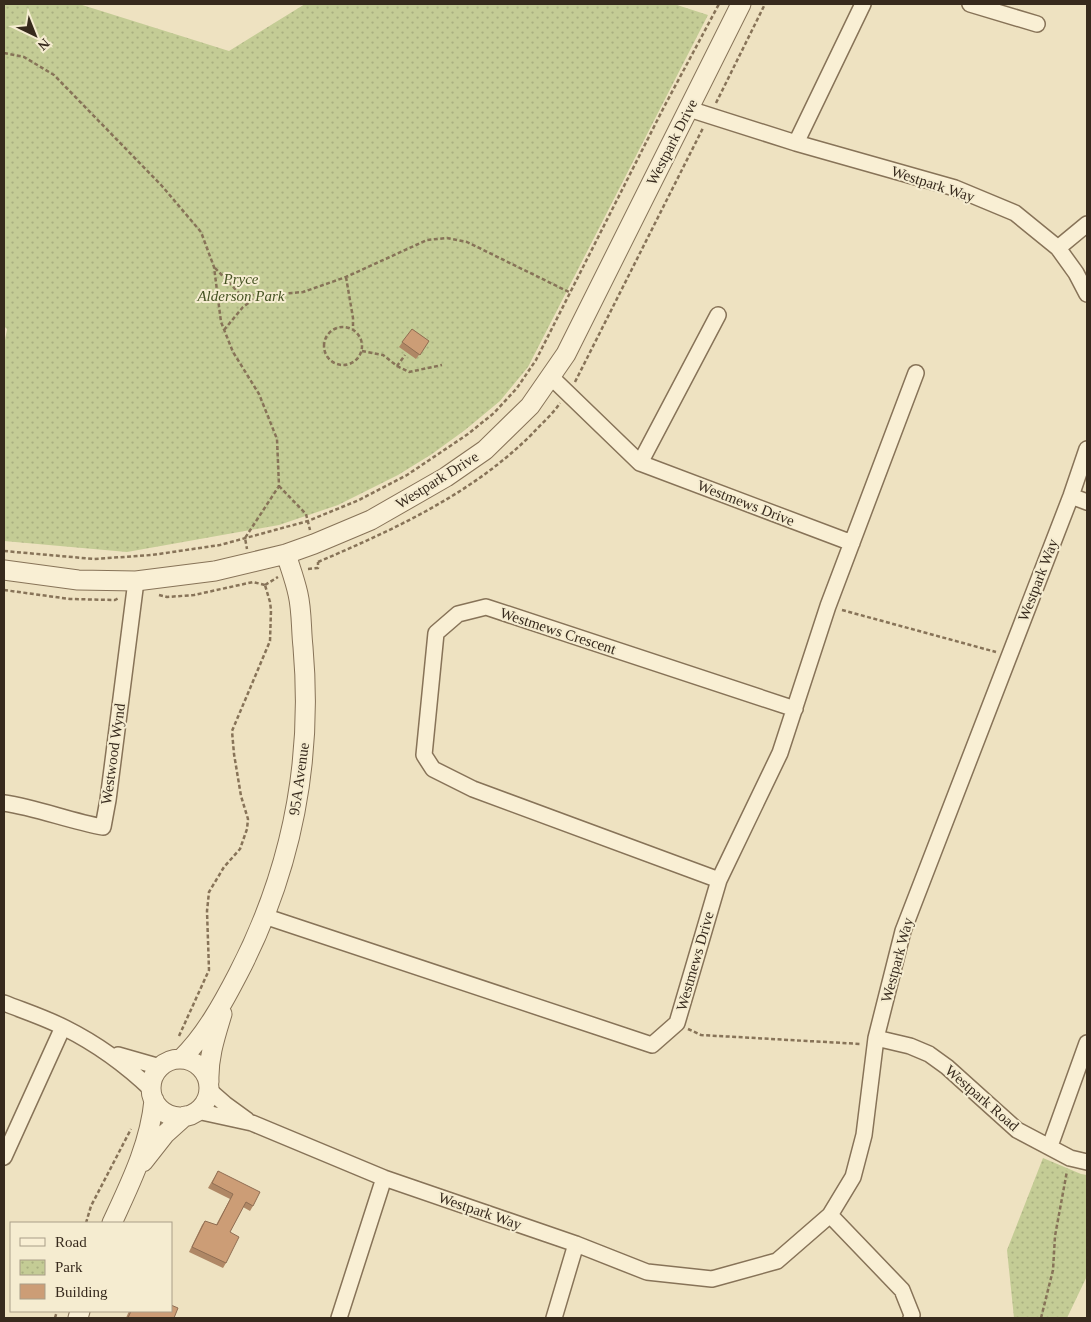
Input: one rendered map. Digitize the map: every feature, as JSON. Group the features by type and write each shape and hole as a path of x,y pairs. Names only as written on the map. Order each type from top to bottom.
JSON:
{"street":[{"name":"Westpark Drive","path":"4,570 78,580 136,581 215,571 286,554 371,520 446,477 477,456 509,428 530,406 566,354 741,4"},
{"path":"796,143 864,4"},
{"path":"970,4 1037,24"},
{"name":"Westpark Way","path":"689,109 796,143 955,188 1015,213 1058,248 1076,273 1087,294"},
{"path":"1058,248 1087,224"},
{"path":"640,463 718,315"},
{"name":"Westmews Drive","path":"264,916 652,1045 677,1023 719,880 780,753 828,606 916,372"},
{"name":"Westmews Drive","path":"550,377 640,463 852,543"},
{"name":"Westpark Way","path":"209,1086 225,1104 252,1123 384,1178 576,1244 647,1272 712,1279 777,1261 830,1214 853,1177 864,1136 876,1038 903,931 1071,496 1087,449"},
{"path":"1071,496 1087,502"},
{"name":"95A Avenue","path":"181,1058 193,1048 228,994 255,942 282,865 299,798 305,748 306,673 298,595 286,554"},
{"name":"Westwood Wynd","path":"4,803 103,827 136,581"},
{"name":"Westmews Crescent","path":"719,880 474,790 433,769 424,754 436,633 458,614 486,607 795,709"},
{"name":"95A Avenue","path":"209,1086 208,1066 210,1056 228,994"},
{"path":"4,1004 63,1027 102,1049 122,1063 153,1095 162,1110 171,1115 191,1114"},
{"path":"4,1158 63,1027"},
{"name":"Westpark Road","path":"876,1038 910,1046 930,1054 1017,1130 1070,1158 1087,1162"},
{"path":"1050,1146 1087,1043"},
{"path":"102,1049 130,1060 160,1067"},
{"path":"112,1222 137,1169 152,1116 154,1075 160,1067 173,1060 181,1058 196,1063 203,1070 209,1086 204,1105 165,1134 137,1169"},
{"name":"Westpark Way","path":"191,1114 252,1123"},
{"path":"339,1318 384,1178"},
{"path":"830,1214 902,1290 912,1315 911,1318"},
{"path":"554,1318 576,1244"}],"path":[{"path":"4,551 94,560 152,555 220,545 308,521 359,500 407,475 468,434 494,413 516,388 536,360 664,107 719,4"},
{"path":"4,53 24,57 54,76 162,186 201,232 214,267 221,322 233,352 259,394 277,440 279,486 245,538 250,562"},
{"path":"214,267 239,293 259,296 303,292 346,277 427,240 447,238 467,242 571,292"},
{"path":"346,277 353,329"},
{"path":"224,330 243,307 259,296"},
{"path":"347,326 353,329 361,338 362,351 355,361 343,365 331,361 324,350 326,338 334,329 347,326"},
{"path":"362,351 383,355 396,366 408,372 442,365"},
{"path":"396,366 405,355"},
{"path":"279,486 306,514 314,544"},
{"path":"177,1040 209,970 207,911 209,892 224,867 240,850 247,829 248,819 241,796 232,732 270,642 271,610 265,586"},
{"path":"828,606 1009,655"},
{"path":"677,1023 701,1035 858,1044 876,1038"},
{"path":"86,1222 91,1206 134,1125"},
{"path":"1041,1318 1053,1270 1055,1236 1070,1158"}],"green space":[{"name":"Pryce Alderson Park","path":"4,4 79,4 229,51 305,4 674,4 708,15 528,367 500,401 432,454 398,475 338,505 279,525 127,552 4,541 4,346 7,329 4,326"},
{"path":"1043,1158 1087,1175 1087,1276 1067,1318 1014,1318 1007,1250"}],"building":[{"path":"412,329 429,341 420,355 402,342"},
{"path":"218,1171 260,1192 253,1206 246,1202 230,1232 239,1237 226,1263 192,1247 205,1221 217,1225 233,1194 212,1183"},
{"path":"172,1305 178,1308 174,1318 128,1318 131,1312 172,1312"}]}
